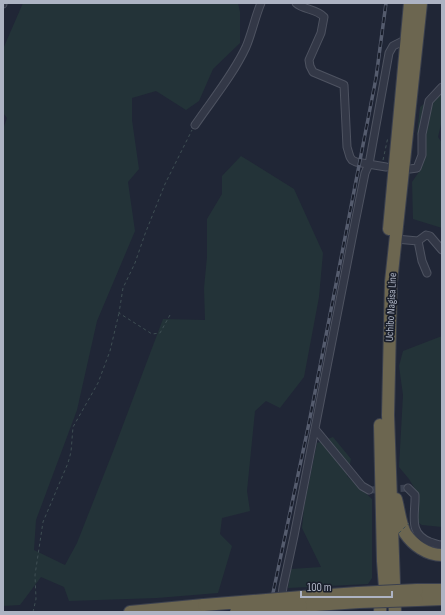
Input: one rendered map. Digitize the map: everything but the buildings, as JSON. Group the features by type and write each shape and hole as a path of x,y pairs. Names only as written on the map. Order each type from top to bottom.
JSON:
{"highway":[{"name":"Uchibo Nagisa Line","path":"387,612 383,561 380,410 384,281 410,3"},
{"name":"Uchibo Nagisa Line","path":"395,612 388,415 391,282 421,3"},
{"path":"390,468 400,518 405,532 415,544 427,552 442,555"},
{"path":"380,612 383,561"},
{"path":"130,612 204,605 302,602 417,595 442,590"},
{"path":"417,595 442,599"},
{"path":"236,612 302,602"}],"street":[{"path":"195,125 235,68 246,46 255,16 261,3"},
{"path":"296,3 299,6 320,14 324,18 322,33 309,60 310,66 313,72 344,85 347,147 350,157 356,162 384,166"},
{"path":"280,612 283,587 365,173 369,164 390,53 392,46 407,39"},
{"path":"410,168 417,168 422,155 422,134 429,101 442,87"},
{"path":"396,239 418,241 426,235 430,236 442,250"},
{"path":"418,241 422,261 427,273"},
{"path":"315,429 362,486 369,490"},
{"path":"408,488 415,495 414,525 416,530 424,540 442,545"}],"path":[{"path":"33,612 36,599 35,575 43,522 68,463 73,427 98,383 110,351 123,288 135,263 165,184 195,125"},
{"path":"384,166 389,133"},
{"path":"119,313 152,334 160,333 170,315"},
{"path":"399,533 409,523"}],"shaded area":[{"path":"23,3 238,3 240,12 240,43 213,69 199,101 186,110 156,91 132,98 132,120 139,169 128,182 135,231 97,321 77,410 36,520 34,550 65,565 77,543 163,319 205,320 204,288 207,257 207,219 222,194 222,176 241,156 294,189 323,253 319,297 304,377 280,408 266,401 255,411 247,491 250,511 222,518 220,534 232,546 218,593 157,598 69,601 64,587 41,577 20,605 3,606 3,129 7,118 3,113 3,49"},
{"path":"442,90 442,120 438,137 442,143 442,228 413,219 412,182 421,169 420,142 417,133 420,107"},
{"path":"442,336 442,527 422,525 411,518 415,489 399,467 403,395 399,366 403,351"},
{"path":"333,437 351,459 347,476 372,499 372,578 368,584 288,588 291,569 321,567 302,528 304,507 317,443"}],"tunnel":[{"path":"369,490 408,488"}],"railway":[{"path":"269,612 309,423 376,78 386,3"}]}
